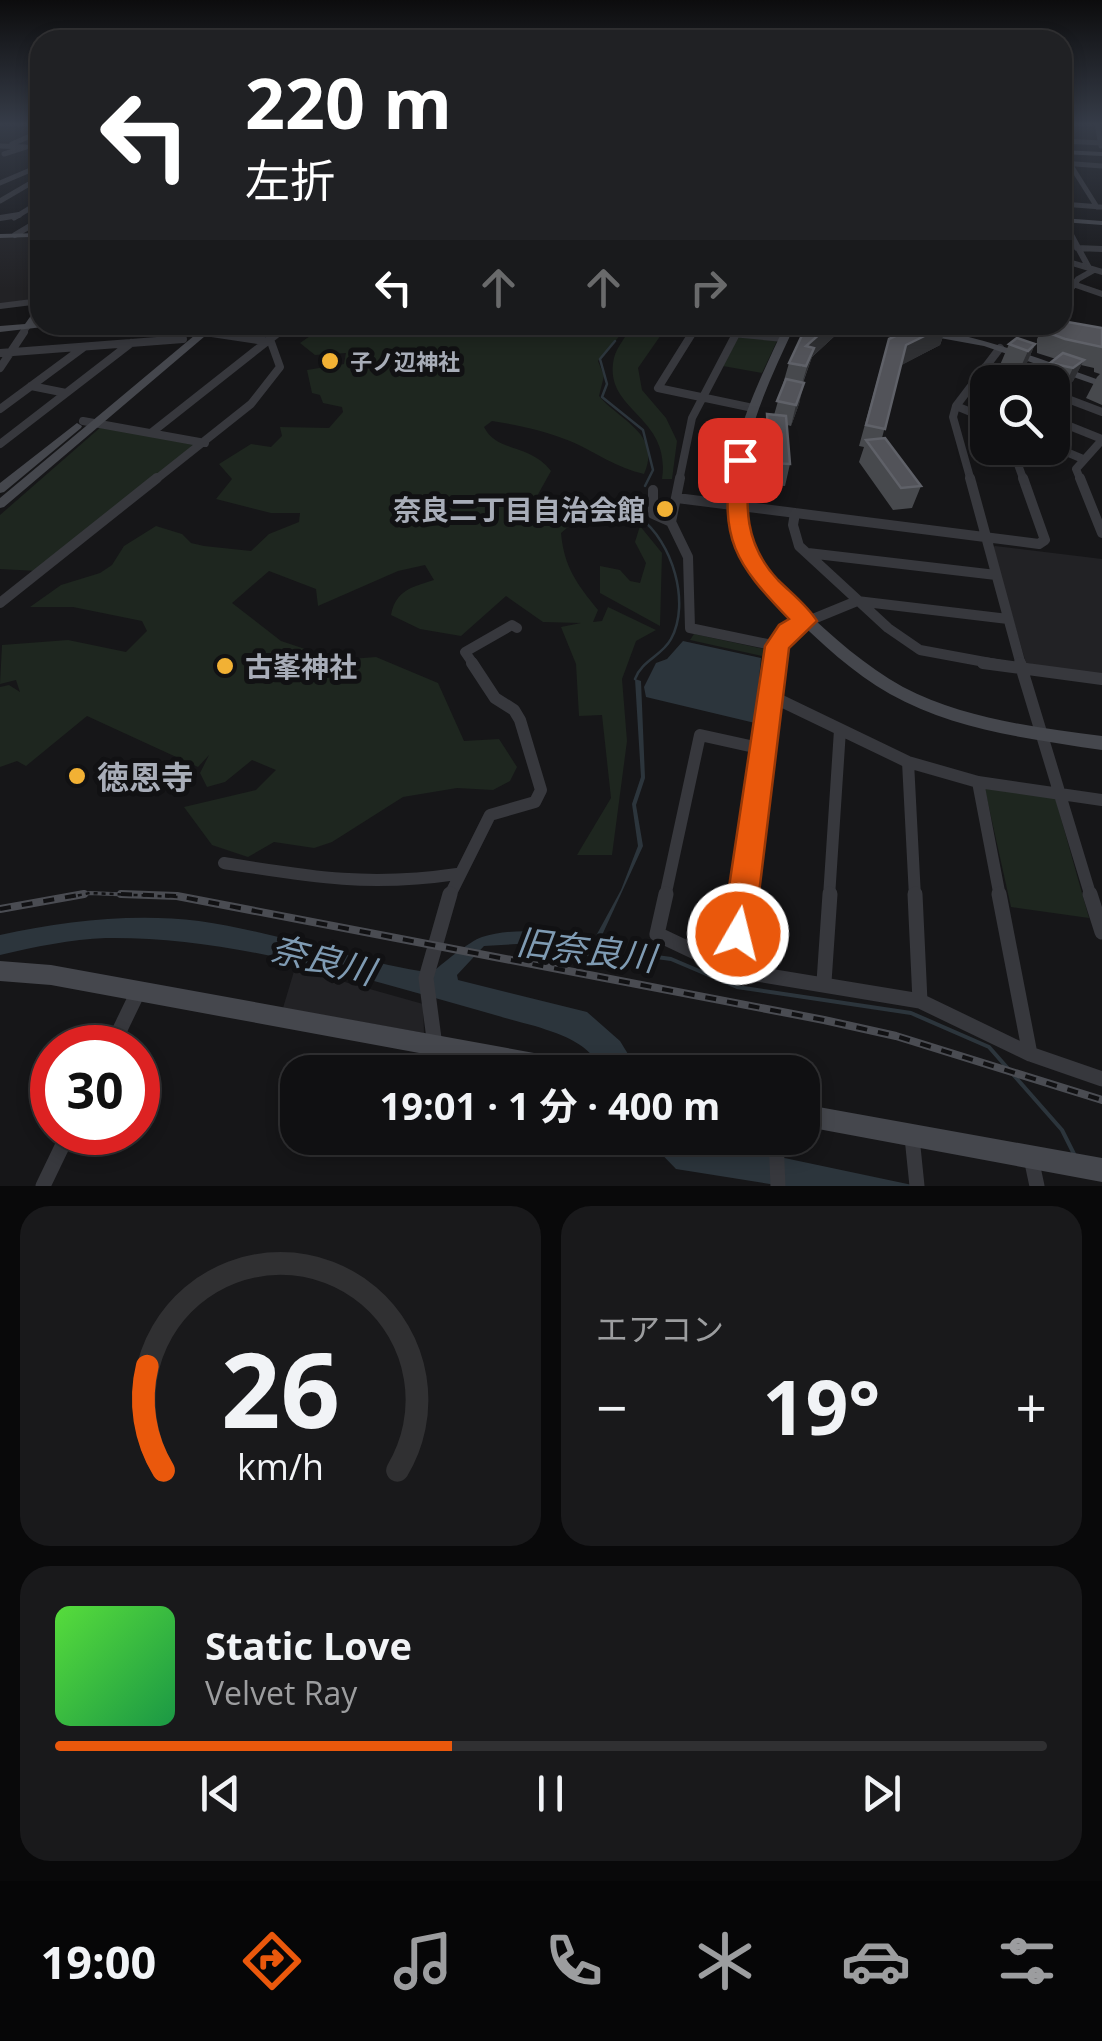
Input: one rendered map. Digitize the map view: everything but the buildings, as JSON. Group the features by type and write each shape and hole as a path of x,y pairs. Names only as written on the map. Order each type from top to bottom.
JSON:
{"street":[{"path":"1078,178 1100,207"},
{"path":"3,180 30,180"},
{"path":"0,201 30,184"},
{"path":"1072,205 1100,207"},
{"path":"0,218 12,219 30,208"},
{"path":"1072,221 1102,223"},
{"path":"15,236 30,226"},
{"path":"0,236 30,235"},
{"path":"1072,238 1093,268"},
{"path":"1077,248 1102,249"},
{"path":"1072,283 1102,264"},
{"path":"1072,287 1102,294"},
{"path":"0,306 30,305"},
{"path":"0,329 30,325"},
{"path":"0,368 5,353 30,329"},
{"path":"0,504 192,335"},
{"path":"0,490 196,335"},
{"path":"0,603 258,399 280,367 276,349 266,340 243,335"},
{"path":"151,433 273,335"},
{"path":"691,335 658,388 753,408"},
{"path":"670,522 692,418 735,335"},
{"path":"786,335 744,437 735,505 740,541 748,558 805,621 858,669 916,702 961,719 1102,743"},
{"path":"935,335 1000,348 1102,384"},
{"path":"5,353 183,340"},
{"path":"0,444 132,342"},
{"path":"0,409 84,346"},
{"path":"987,365 1000,348"},
{"path":"31,386 66,393"},
{"path":"970,387 952,416 1040,734 1101,929"},
{"path":"1070,400 1102,412"},
{"path":"956,406 970,412"},
{"path":"89,422 205,443"},
{"path":"1070,426 1102,439 1076,474 1102,533"},
{"path":"1070,453 1084,459"},
{"path":"677,498 1040,544 1044,540 1018,465"},
{"path":"653,490 653,514 670,522 688,557 690,628 777,646"},
{"path":"795,513 795,538 806,553 920,650 1102,678"},
{"path":"806,553 996,576"},
{"path":"733,970 777,646 788,632 805,621 858,600 1008,618"},
{"path":"434,1046 426,999 427,967 456,874 490,815 535,802 540,790 520,720 514,710 496,698 466,652 512,625"},
{"path":"772,696 908,762 978,782 1102,800"},
{"path":"824,982 840,730"},
{"path":"763,749 700,735 656,934 733,970 824,982 920,1001 1030,1054 1102,1079"},
{"path":"908,762 920,1001"},
{"path":"978,782 1030,1054"},
{"path":"224,862 343,882 456,874"},
{"path":"0,971 51,975 484,1055"},
{"path":"122,1025 138,991"},
{"path":"820,1118 1099,1170"},
{"path":"912,1136 916,1180"},
{"path":"42,1186 58,1155"},
{"path":"776,1155 778,1186"},
{"path":"1031,1158 1037,1186"}],"shaded area":[{"path":"0,238 30,238 30,300 0,304"},
{"path":"312,335 620,335 598,361 604,376 599,396 643,438 648,448 644,474 541,431 492,421 484,427 497,441 533,456 551,471 536,498 541,507 581,516 561,533 573,574 598,610 593,622 602,621 608,607 656,630 636,641 622,679 627,741 612,855 577,855 611,798 602,715 579,716 576,664 561,627 581,623 543,622 506,596 461,636 420,629 391,615 401,595 434,580 425,565 398,571 318,606 316,589 269,571 232,603 281,641 338,660 376,657 438,683 464,741 499,739 517,767 510,781 493,790 457,788 403,797 332,842 314,848 274,842 248,857 212,845 184,807 256,790 276,770 252,760 225,782 207,787 200,773 209,755 198,767 87,716 26,766 17,761 0,767 0,687 9,685 20,692 16,680 0,684 2,645 68,640 126,652 147,631 142,621 73,607 30,607 61,585 100,573 112,565 124,546 156,526 182,534 191,543 251,551 269,534 299,522 300,513 271,513 216,499 232,479 219,464 251,444 271,447 282,436 280,427 329,428 343,412 342,407 323,403 320,395 312,393 307,370 344,364 346,353 315,355 300,343"},
{"path":"626,335 661,335 638,368 642,390 666,418 677,441 672,479 662,479 657,441 618,390 613,376 615,354"},
{"path":"739,336 777,341 762,373 723,366"},
{"path":"102,426 196,444 38,571 0,569 0,515"},
{"path":"640,526 662,553 660,626 600,593 600,566 620,570 630,581 640,583 646,563 635,542"},
{"path":"992,548 1102,559 1102,676 1026,663"},
{"path":"694,634 769,650 761,729 752,725 756,724 762,656 690,640"},
{"path":"984,785 1055,797 1089,918 1011,907"},
{"path":"295,968 423,1004 424,1033 283,1008"}],"water":[{"path":"683,641 761,658 755,723 646,697 644,687 656,663 667,659"},
{"name":"奈良川","path":"635,679 641,681 645,778 636,805 643,846 592,957 534,943 484,946 457,975 458,980 587,1012 620,1041 629,1055 592,1055 575,1042 535,1026 323,968 214,946 106,938 0,955 0,935 124,918 228,926 432,973 470,943 494,934 552,933 591,945 621,890 638,846 632,804 641,777"},
{"path":"662,1155 770,1155 917,1186 782,1186 676,1169"}],"waterway":[{"path":"615,341 600,359 607,384 602,397 643,430 653,470 645,486"},
{"path":"635,679 671,639 679,608 669,557 640,518"},
{"name":"旧奈良川","path":"594,952 617,959 642,955 671,959 737,987 911,1013 989,1047 1062,1130 1075,1156"}],"railway":[{"path":"70,897 90,893 180,897"},
{"path":"0,909 84,894"},
{"path":"121,894 177,896 824,1020 896,1036 1102,1100"}],"place":[{"name":"子ノ辺神社","path":"330,361"},
{"name":"奈良二丁目自治会館","path":"665,509"},
{"name":"古峯神社","path":"225,666"},
{"name":"徳恩寺","path":"77,776"}],"route":[{"path":"738,934 777,646 782,637 805,621 766,581 740,541 735,505 740,460"}]}
